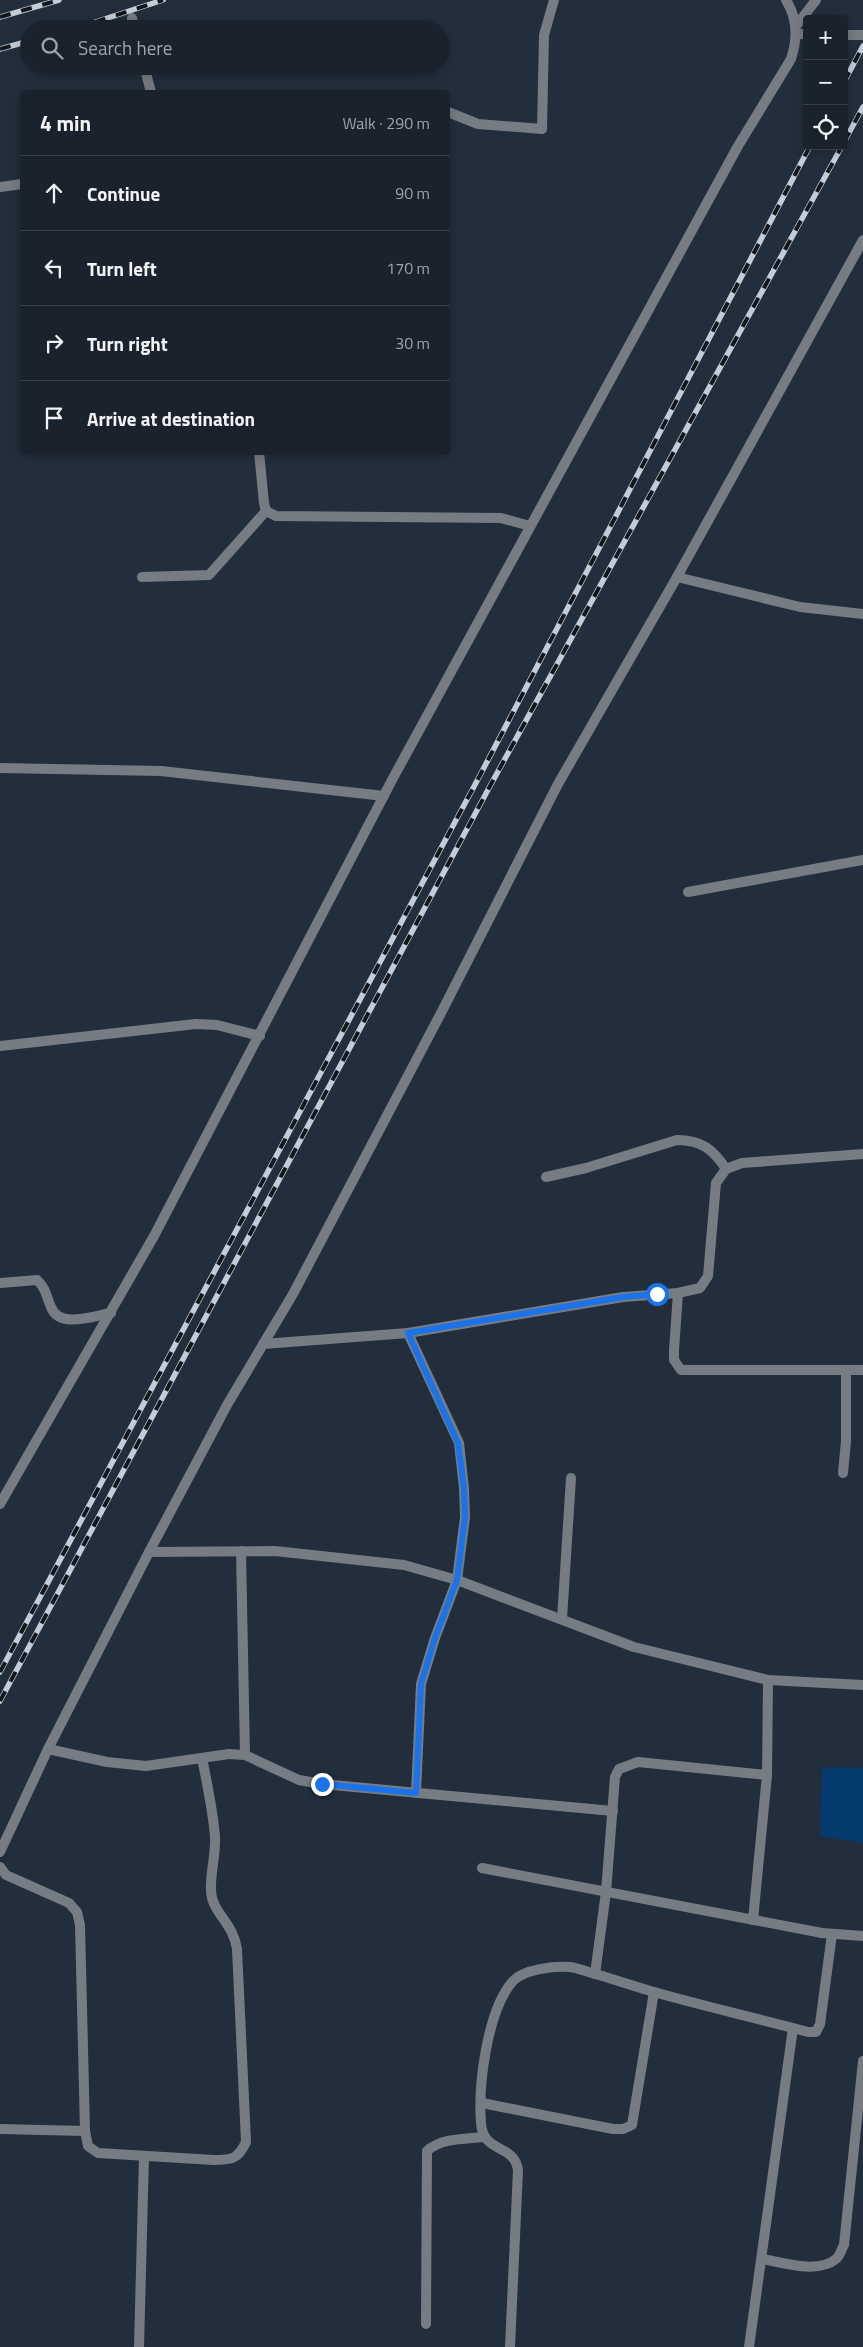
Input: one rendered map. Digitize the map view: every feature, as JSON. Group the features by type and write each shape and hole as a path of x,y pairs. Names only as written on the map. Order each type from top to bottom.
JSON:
{"street":[{"path":"450,113 478,124 542,129 544,35 554,0"},
{"path":"786,0 792,9 800,31"},
{"path":"0,1504 154,1236 384,796 530,526 738,146 791,59 800,31 816,0"},
{"path":"848,35 863,35"},
{"path":"146,75 150,90"},
{"path":"0,187 20,184"},
{"path":"0,1852 48,1749 149,1552 227,1405 293,1294 441,1013 558,784 677,577 863,240"},
{"path":"142,577 209,575 266,511 260,455"},
{"path":"266,511 276,516 501,518 530,526"},
{"path":"677,577 800,607 863,614"},
{"path":"0,768 161,771 384,796"},
{"path":"688,892 863,860"},
{"path":"0,1046 196,1024 217,1025 260,1036"},
{"path":"546,1177 586,1168 677,1140 692,1140 704,1144 716,1154 726,1169"},
{"path":"263,1344 408,1333 623,1297 678,1293 700,1288 708,1276 716,1183 726,1169 742,1163 863,1154"},
{"path":"0,1283 37,1280 44,1286 51,1308 58,1317 67,1320 111,1313"},
{"path":"678,1293 674,1360 681,1370 863,1370"},
{"path":"408,1333 458,1443 464,1488 465,1517 457,1580 435,1638 421,1684 416,1793"},
{"path":"843,1473 846,1441 846,1370"},
{"path":"562,1620 571,1478"},
{"path":"240,1551 244,1755"},
{"path":"149,1552 275,1551 404,1565 457,1580 634,1647 768,1680 863,1685"},
{"path":"753,1920 767,1775 768,1680"},
{"path":"48,1749 129,1765 146,1766 229,1754 244,1755 299,1780 322,1784 613,1811"},
{"path":"0,1867 6,1875 69,1903 77,1912 80,1925 85,2130 88,2146 98,2153 144,2156 228,2160 241,2154 246,2142 237,1949 235,1936 215,1908 211,1892 215,1839 202,1758"},
{"path":"595,1974 606,1892 616,1777 619,1768 638,1762 767,1775"},
{"path":"482,1868 753,1920 832,1934 863,1936"},
{"path":"510,2347 518,2170 516,2160 508,2152 493,2146 483,2137 481,2123 484,2062 491,2028 499,2002 514,1980 537,1969 571,1967 654,1992 793,2028 816,2032 820,2024 832,1934"},
{"path":"482,2103 613,2129 623,2129 632,2125 654,1992"},
{"path":"749,2347 763,2260 793,2028"},
{"path":"763,2260 814,2267 828,2264 838,2258 844,2245 860,2116 863,2061"},
{"path":"0,2129 85,2130"},
{"path":"426,2324 427,2151 434,2145 442,2142 483,2137"},
{"path":"139,2347 144,2156"}],"shaded area":[{"path":"822,1768 863,1768 863,1843 820,1836"}],"railway":[{"path":"0,17 59,0"},
{"path":"102,20 163,0"},
{"path":"0,49 20,43"},
{"path":"848,74 863,46"},
{"path":"848,135 863,107"},
{"path":"0,1672 478,779 808,150"},
{"path":"0,1701 490,786 840,150"}],"route":[{"path":"322,1784 416,1793 421,1684 435,1638 457,1580 465,1517 464,1488 458,1443 408,1333 623,1297 657,1294"}]}
